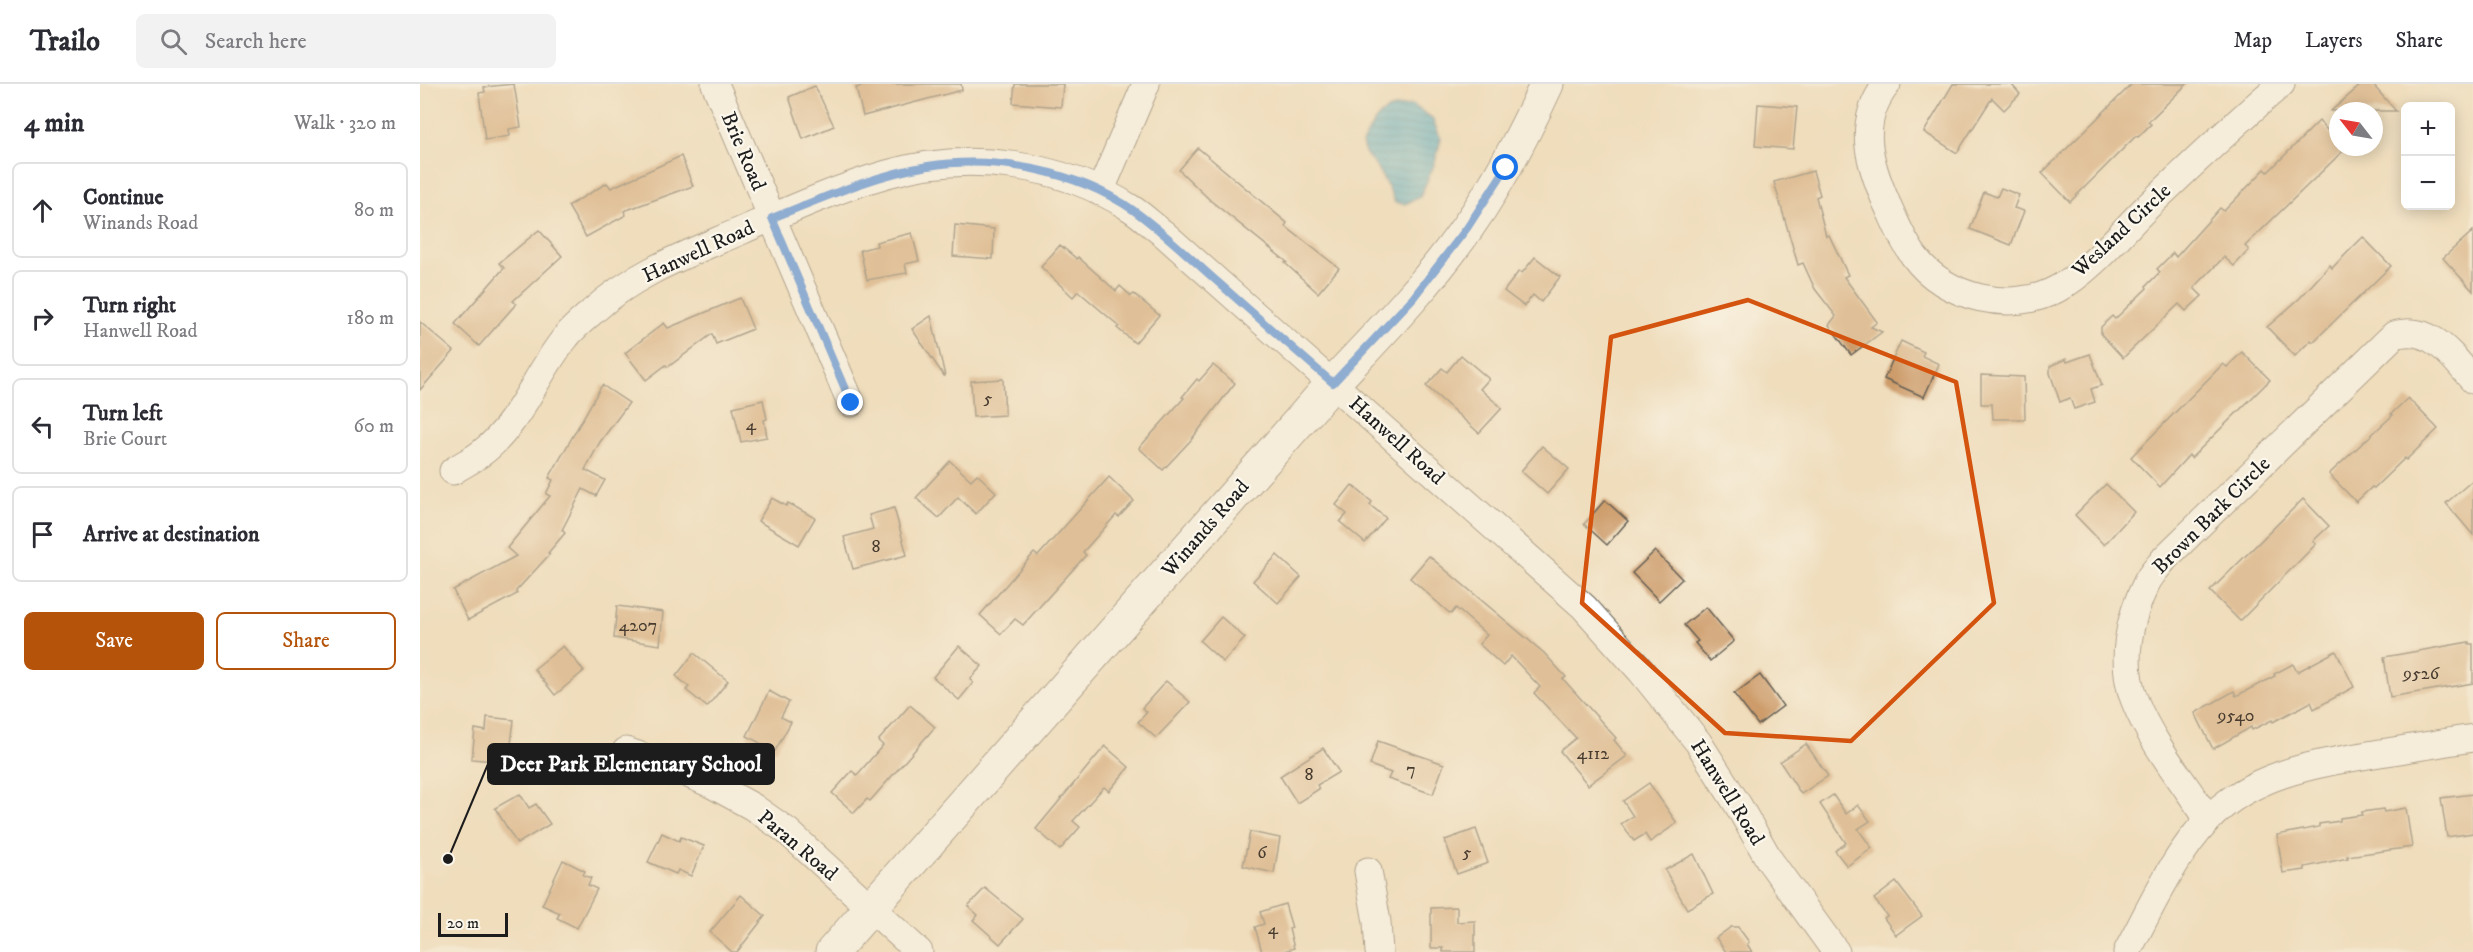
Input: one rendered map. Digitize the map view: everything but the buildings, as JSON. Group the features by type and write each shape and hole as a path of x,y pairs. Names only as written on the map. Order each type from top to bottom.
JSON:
{"street":[{"name":"Brie Road","path":"716,84 851,403"},
{"path":"1100,192 1146,84"},
{"name":"Winands Road","path":"832,952 1333,383 1413,298 1467,228 1506,168 1546,84"},
{"name":"Wesland Circle","path":"1887,84 1875,107 1869,127 1868,148 1873,172 1899,231 1914,257 1939,282 1966,293 2005,301 2022,301 2057,289 2089,265 2176,179 2282,84"},
{"name":"Hanwell Road","path":"453,471 484,451 512,421 566,337 622,288 659,266 772,218 887,174 929,165 978,161 1022,166 1066,178 1100,192 1131,209 1164,234 1584,607 1641,671 1698,742 1770,861 1836,952"},
{"name":"Brown Bark Circle","path":"2208,819 2145,722 2133,698 2127,674 2127,645 2135,613 2147,582 2165,558 2394,335 2406,331 2441,343 2473,380"},
{"path":"2127,952 2184,850 2208,819 2236,796 2265,781 2299,768 2473,738"},
{"name":"Paran Road","path":"626,751 681,770 753,807 787,831 919,952"},
{"path":"1368,871 1377,922 1379,952"}],"highlighted area":[{"path":"1748,300 1956,382 1994,603 1851,741 1725,733 1582,603 1611,337"}],"water":[{"path":"1413,105 1432,118 1441,139 1434,165 1420,197 1405,204 1395,203 1362,143 1376,120 1386,111"}],"place":[{"name":"Deer Park Elementary School","path":"448,859"}],"route":[{"path":"851,403 772,218 841,190 887,174 929,165 978,161 1022,166 1066,178 1100,192 1131,209 1164,234 1333,383 1413,298 1467,228 1506,168"}]}
